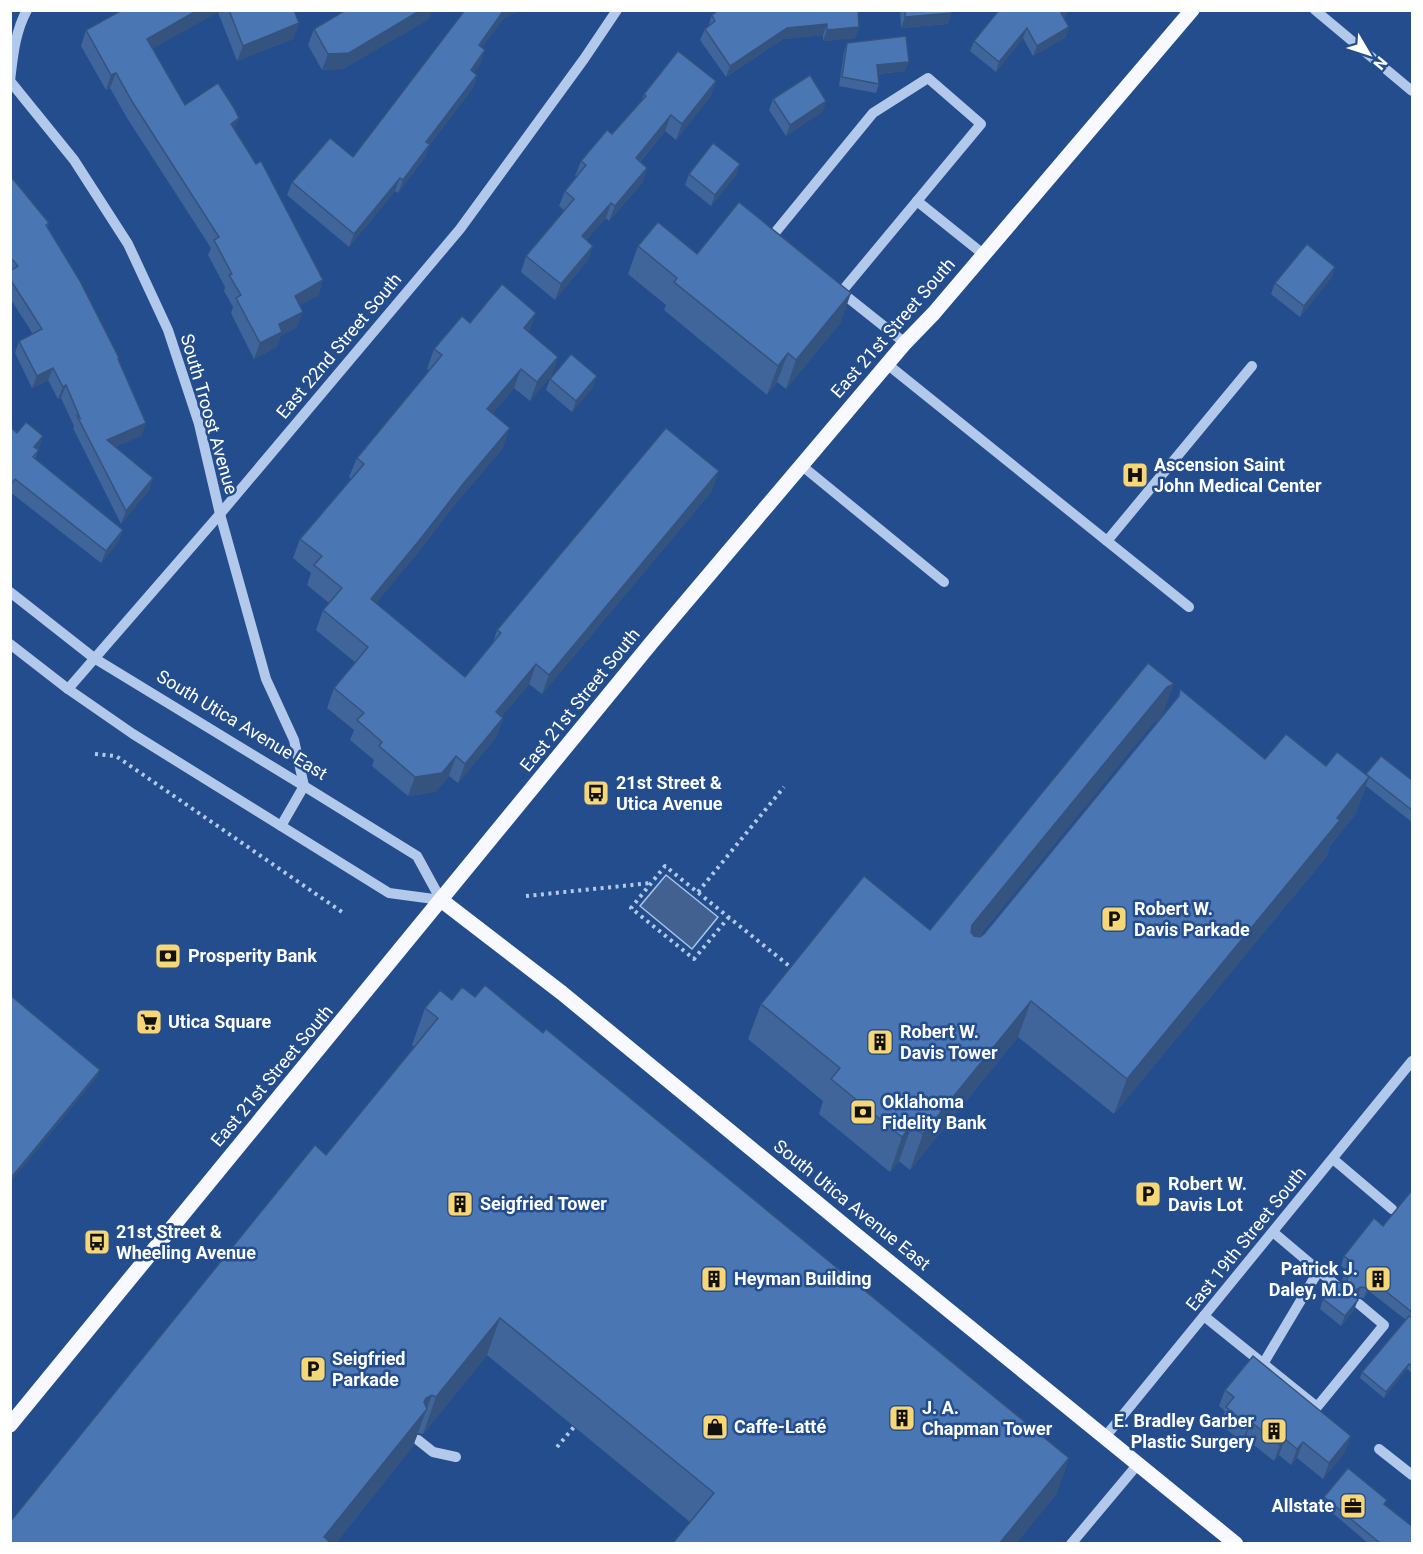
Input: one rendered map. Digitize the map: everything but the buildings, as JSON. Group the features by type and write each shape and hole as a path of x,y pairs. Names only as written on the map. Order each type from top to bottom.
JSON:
{"main road":[{"name":"East 21st Street South","path":"10,1425 652,642 904,343 934,313 1192,10"},
{"name":"South Utica Avenue East","path":"441,900 562,993 1236,1544"}],"street":[{"path":"10,81 14,48 27,10"},
{"name":"East 22nd Street South","path":"68,689 220,514 460,229 617,10"},
{"path":"1315,10 1413,91"},
{"path":"928,78 981,124 917,201 838,296 769,240 873,113 928,78"},
{"name":"South Troost Avenue","path":"10,81 74,160 128,244 168,330 199,424 220,514 266,679 294,740 304,786"},
{"path":"917,201 983,254"},
{"path":"841,292 904,343"},
{"path":"887,364 1189,607"},
{"path":"1107,541 1252,366"},
{"path":"801,465 944,582"},
{"name":"South Utica Avenue East","path":"10,592 94,658 417,856 441,900"},
{"name":"South Utica Avenue East","path":"10,644 68,689 133,734 389,893 441,900"},
{"path":"281,826 304,786"},
{"name":"East 19th Street South","path":"1105,1437 1413,1062"},
{"path":"1333,1159 1392,1209"},
{"path":"1273,1232 1337,1286"},
{"path":"1263,1364 1319,1270"},
{"path":"1204,1316 1317,1407 1384,1325 1359,1304"},
{"path":"418,1440 433,1452 456,1457"},
{"path":"1379,1449 1413,1475"},
{"path":"1071,1544 1138,1464"}],"path":[{"path":"95,754 116,756 342,912"},
{"path":"698,892 784,787"},
{"path":"729,917 693,959 631,908 666,866 729,917 800,975"},
{"path":"526,896 652,883"},
{"path":"557,1447 574,1427"}],"water":[{"path":"666,875 718,917 692,949 640,906"}],"place":[{"name":"Ascension Saint John Medical Center","path":"1135,475"},
{"name":"21st Street & Utica Avenue","path":"596,793"},
{"name":"Robert W. Davis Parkade","path":"1114,919"},
{"name":"Prosperity Bank","path":"168,956"},
{"name":"Utica Square","path":"149,1022"},
{"name":"Robert W. Davis Tower","path":"880,1042"},
{"name":"Oklahoma Fidelity Bank","path":"863,1112"},
{"name":"Robert W. Davis Lot","path":"1148,1194"},
{"name":"Seigfried Tower","path":"460,1204"},
{"name":"21st Street & Wheeling Avenue","path":"97,1242"},
{"name":"Heyman Building","path":"714,1279"},
{"name":"Patrick J. Daley, M.D.","path":"1378,1279"},
{"name":"Seigfried Parkade","path":"313,1369"},
{"name":"J. A. Chapman Tower","path":"902,1418"},
{"name":"Caffe-Latté","path":"715,1427"},
{"name":"E. Bradley Garber Plastic Surgery","path":"1274,1431"},
{"name":"Allstate","path":"1353,1506"}]}
